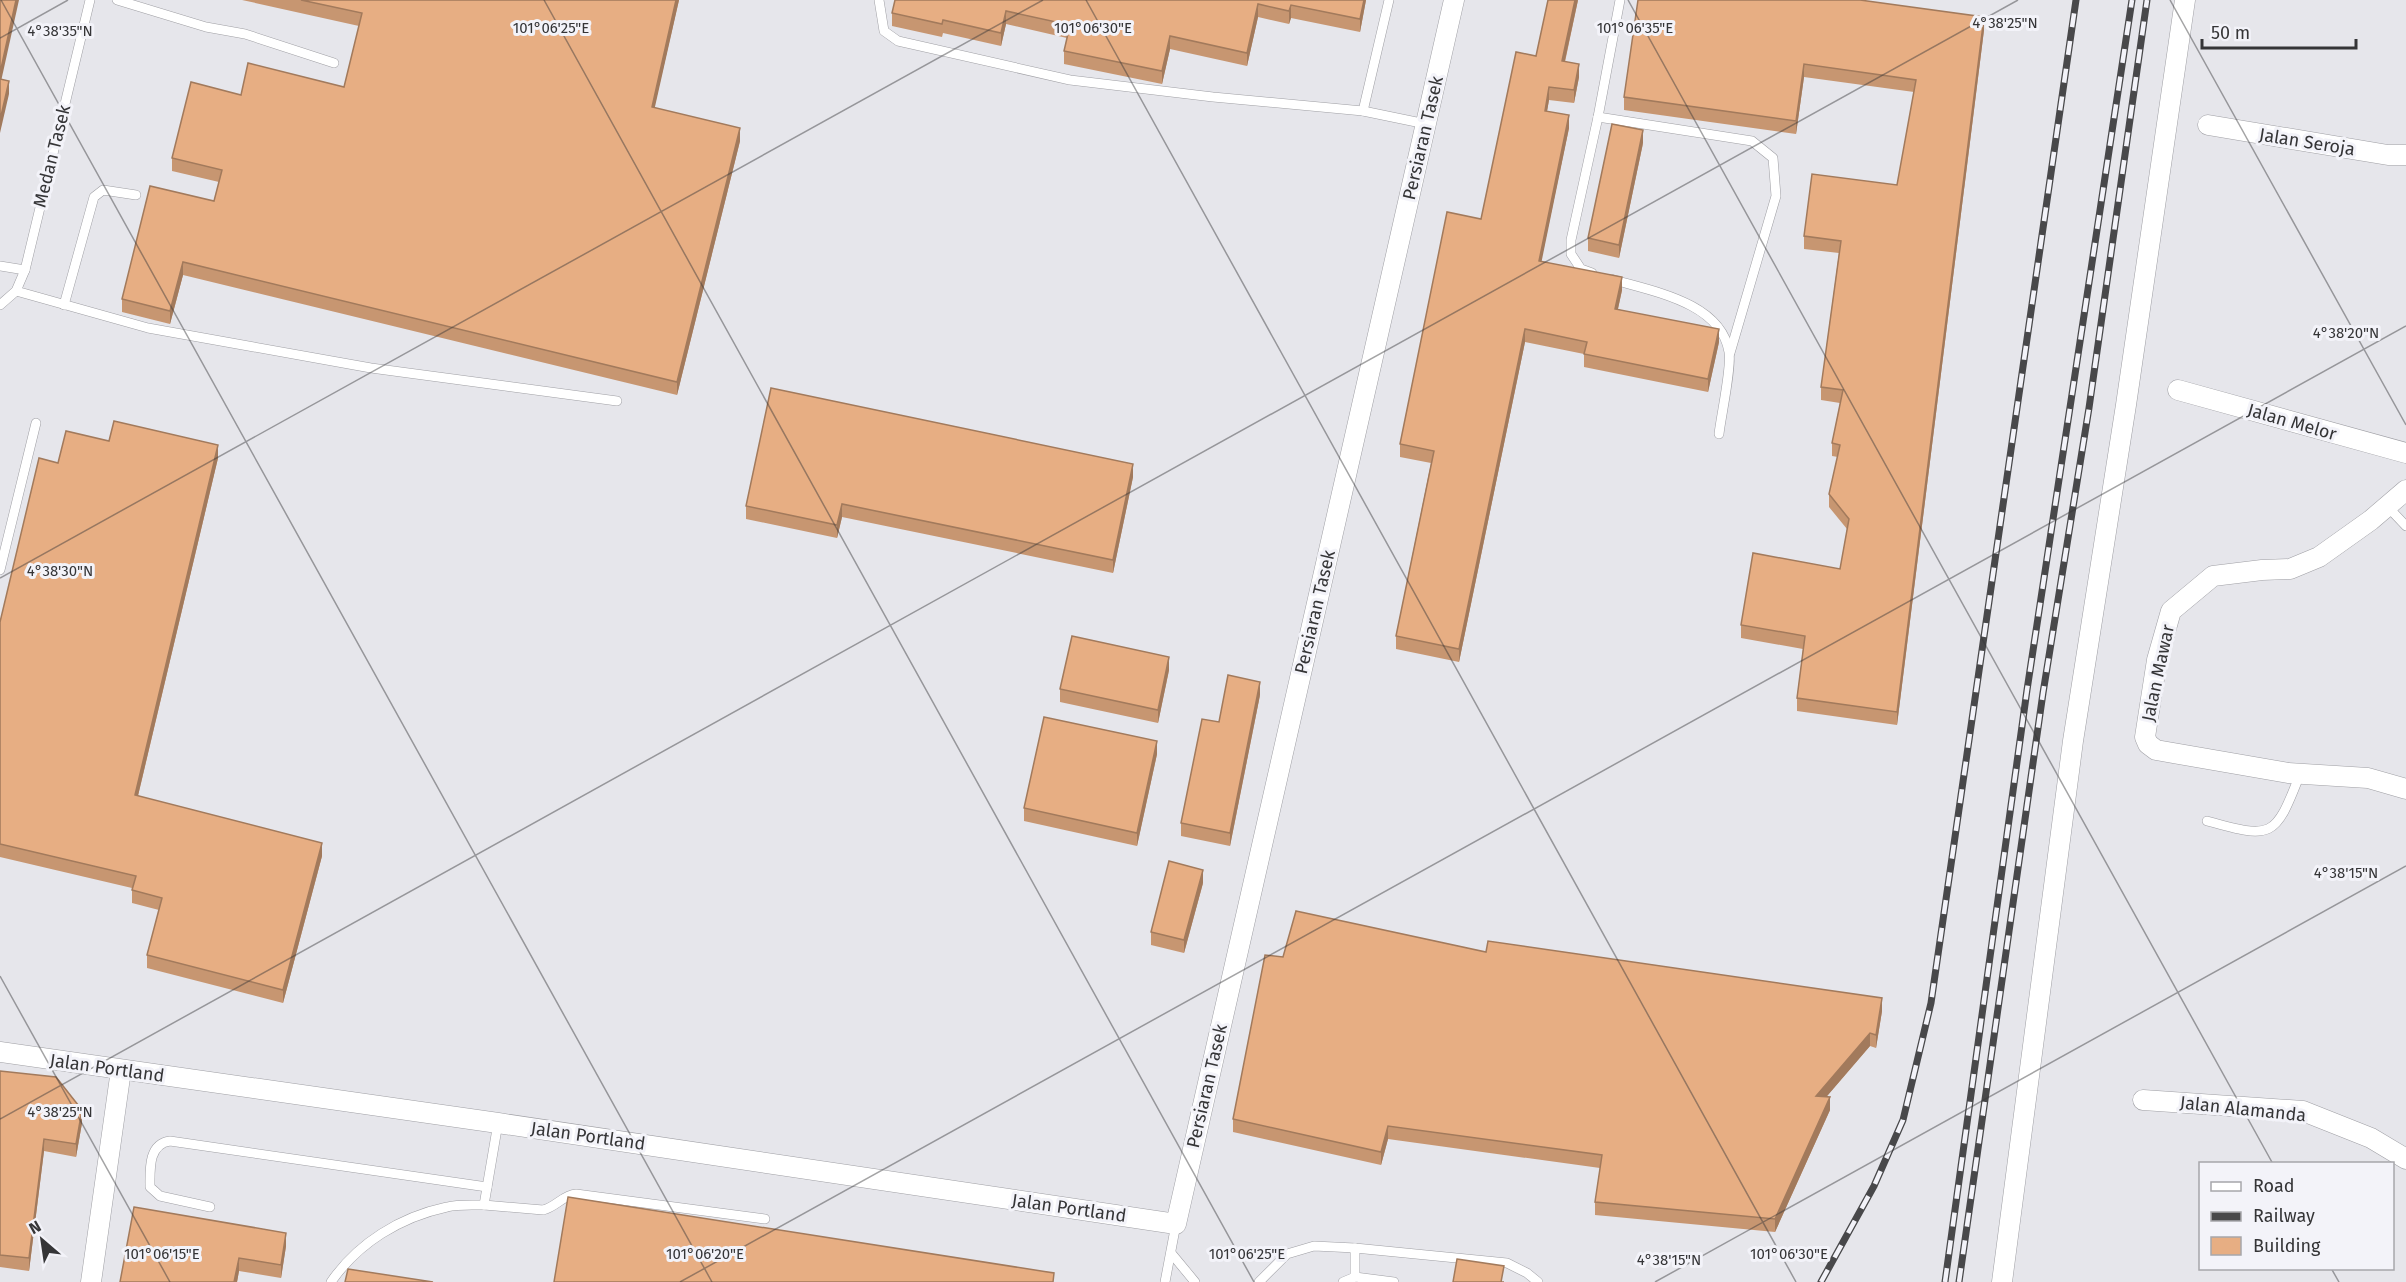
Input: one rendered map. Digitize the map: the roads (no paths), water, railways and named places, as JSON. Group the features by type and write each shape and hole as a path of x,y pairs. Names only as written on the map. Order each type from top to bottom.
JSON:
{"street":[{"name":"Persiaran Tasek","path":"1176,1224 1454,0"},
{"path":"2002,1282 2073,741 2126,405 2185,0"},
{"name":"Jalan Seroja","path":"2208,125 2388,155 2406,155"},
{"name":"Jalan Melor","path":"2178,390 2406,453"},
{"name":"Jalan Mawar","path":"2406,490 2319,556 2290,569 2213,576 2171,611 2157,660 2145,737 2148,744 2156,750 2300,774 2368,778 2406,789"},
{"name":"Jalan Portland","path":"0,1052 498,1123 1176,1224"},
{"path":"91,1282 121,1070"},
{"name":"Jalan Alamanda","path":"2143,1100 2303,1111 2371,1138 2406,1159"}],"lane":[{"name":"Medan Tasek","path":"0,305 16,291 25,270 90,0"},
{"path":"117,0 206,27 245,33 334,63"},
{"path":"879,0 884,31 898,41 1070,80 1213,97 1363,111 1426,124"},
{"path":"1363,111 1389,0"},
{"path":"1620,0 1598,117 1571,240 1571,254 1581,269 1684,301 1711,319 1722,330 1730,353"},
{"path":"1598,117 1752,141 1773,158 1776,196 1730,353 1719,434"},
{"path":"64,305 94,197 103,190 136,195"},
{"path":"0,266 25,270"},
{"path":"16,291 148,328 371,368 617,400"},
{"path":"0,570 36,423"},
{"path":"2387,506 2406,526"},
{"path":"2207,821 2250,833 2267,831 2280,820 2300,774"},
{"path":"484,1205 498,1123"},
{"path":"210,1207 160,1196 150,1187 154,1150 163,1142 487,1187"},
{"path":"331,1282 355,1252 371,1238 418,1216 448,1206 484,1205 543,1210 550,1208 565,1197 576,1194 765,1219"},
{"path":"1165,1282 1176,1224"},
{"path":"1258,1282 1287,1254 1314,1246 1507,1263 1527,1273 1538,1282"},
{"path":"1355,1248 1355,1277"},
{"path":"1171,1253 1195,1282"},
{"path":"1343,1282 1355,1277 1394,1282"}],"railway":[{"path":"1821,1282 1874,1186 1903,1120 1931,1003 2076,0"},
{"path":"1945,1282 2027,690 2132,0"},
{"path":"1959,1282 2043,693 2089,408 2147,0"}]}
